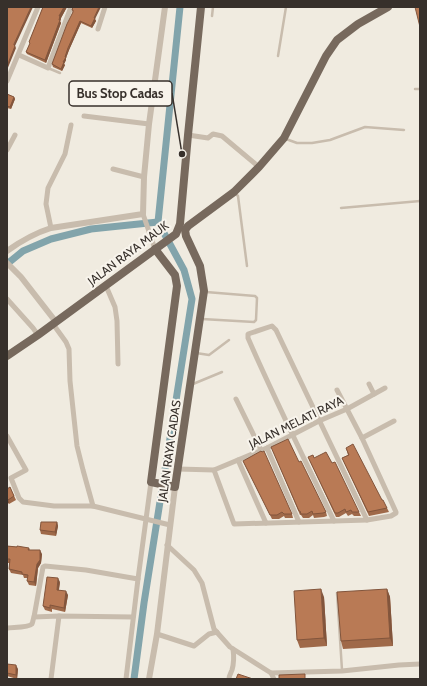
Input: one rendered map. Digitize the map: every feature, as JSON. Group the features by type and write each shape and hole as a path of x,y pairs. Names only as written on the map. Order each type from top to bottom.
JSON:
{"main road":[{"name":"JALAN RAYA MAUK","path":"7,356 106,286 155,247 176,234 180,224 201,7"},
{"path":"234,192 259,167 284,138 326,56 338,40 358,24 388,7"},
{"name":"JALAN RAYA CADAS","path":"172,486 178,469 204,291 200,266 186,236 185,230 188,226 234,192"},
{"name":"JALAN RAYA CADAS","path":"153,483 177,286 175,275 155,247"},
{"path":"153,483 172,486"}],"street":[{"path":"7,82 38,7"},
{"path":"18,55 48,68 71,7"},
{"path":"98,29 105,7"},
{"path":"155,247 144,217 144,177 149,124 165,7"},
{"path":"84,116 149,124"},
{"path":"51,228 46,204 48,188 64,154 71,126"},
{"path":"188,135 208,138 213,134 222,136 259,167"},
{"path":"7,150 15,135"},
{"path":"113,170 144,177"},
{"path":"7,251 29,237 51,228 144,217"},
{"path":"7,263 18,274 55,323 69,350 70,381 77,446 93,506"},
{"path":"106,286 115,307 117,321 118,364"},
{"path":"7,298 38,335"},
{"path":"334,521 261,368 248,334 272,326 276,330 367,520"},
{"path":"369,384 374,394"},
{"name":"JALAN MELATI RAYA","path":"214,470 264,449 347,409 385,388"},
{"path":"178,469 214,470 233,523 367,520 391,516 396,513 362,438 337,390"},
{"path":"236,399 264,449 299,522"},
{"path":"362,438 394,420"},
{"path":"7,436 26,470 9,477 19,498 23,502 54,506 93,506 170,525"},
{"path":"238,460 266,523"},
{"path":"126,679 138,579 153,483"},
{"name":"JALAN RAYA CADAS","path":"149,679 157,634 170,525 172,486"},
{"path":"167,545 194,570 202,583 214,628 217,632 230,648 271,673 274,679"},
{"path":"7,628 29,626 32,624 43,567 45,566 86,570 138,579"},
{"path":"51,679 59,616"},
{"path":"34,617 133,617"},
{"path":"157,634 194,646 209,634 217,632"},
{"path":"229,679 234,659 233,649"},
{"path":"271,673 342,671 420,664"}],"lane":[{"path":"212,16 213,7"},
{"path":"278,56 286,7"},
{"path":"48,68 60,73"},
{"path":"415,89 420,89"},
{"path":"284,138 297,143 312,143 337,138 365,127 404,130"},
{"path":"234,192 238,196 247,266"},
{"path":"341,208 420,201"},
{"path":"200,318 254,322 256,320 257,298 255,296 204,291"},
{"path":"195,353 209,355 229,340"},
{"path":"190,385 222,372"},
{"path":"337,593 342,671"}],"building":[{"path":"7,7 31,7 14,44 15,46 7,66"},
{"path":"43,7 64,7 59,16 60,20 45,60 26,52"},
{"path":"73,7 99,7 91,26 80,21 68,48 61,69 52,64 73,12"},
{"path":"415,7 420,7 420,27"},
{"path":"7,94 14,97 10,107 7,106"},
{"path":"288,439 299,462 301,461 326,512 313,514 312,511 307,514 301,514 299,511 271,447"},
{"path":"353,444 387,508 368,512 342,458 349,455 346,448"},
{"path":"261,451 264,451 292,514 284,514 282,512 277,515 270,515 243,461"},
{"path":"326,452 332,463 335,462 359,512 352,512 351,510 346,512 345,509 335,513 308,457 313,455 314,458"},
{"path":"10,487 14,496 8,500 7,489"},
{"path":"41,522 57,522 55,532 40,530"},
{"path":"7,546 29,548 28,550 40,550 40,560 37,564 34,582 27,581 28,575 9,569 10,559 7,559"},
{"path":"47,577 58,578 57,590 66,591 64,608 50,605 50,608 43,606"},
{"path":"321,589 324,638 297,640 294,591"},
{"path":"387,589 390,638 341,641 337,592"},
{"path":"7,664 16,665 16,675 7,673"},
{"path":"238,674 253,679 236,679"},
{"path":"305,674 305,679 279,679 279,675"}],"waterway":[{"path":"158,222 180,7"},
{"path":"7,264 23,251 51,239 91,229 158,222"},
{"path":"134,679 144,603 192,299 184,270 158,222"}],"place":[{"name":"Bus Stop Cadas","path":"182,154"}]}
